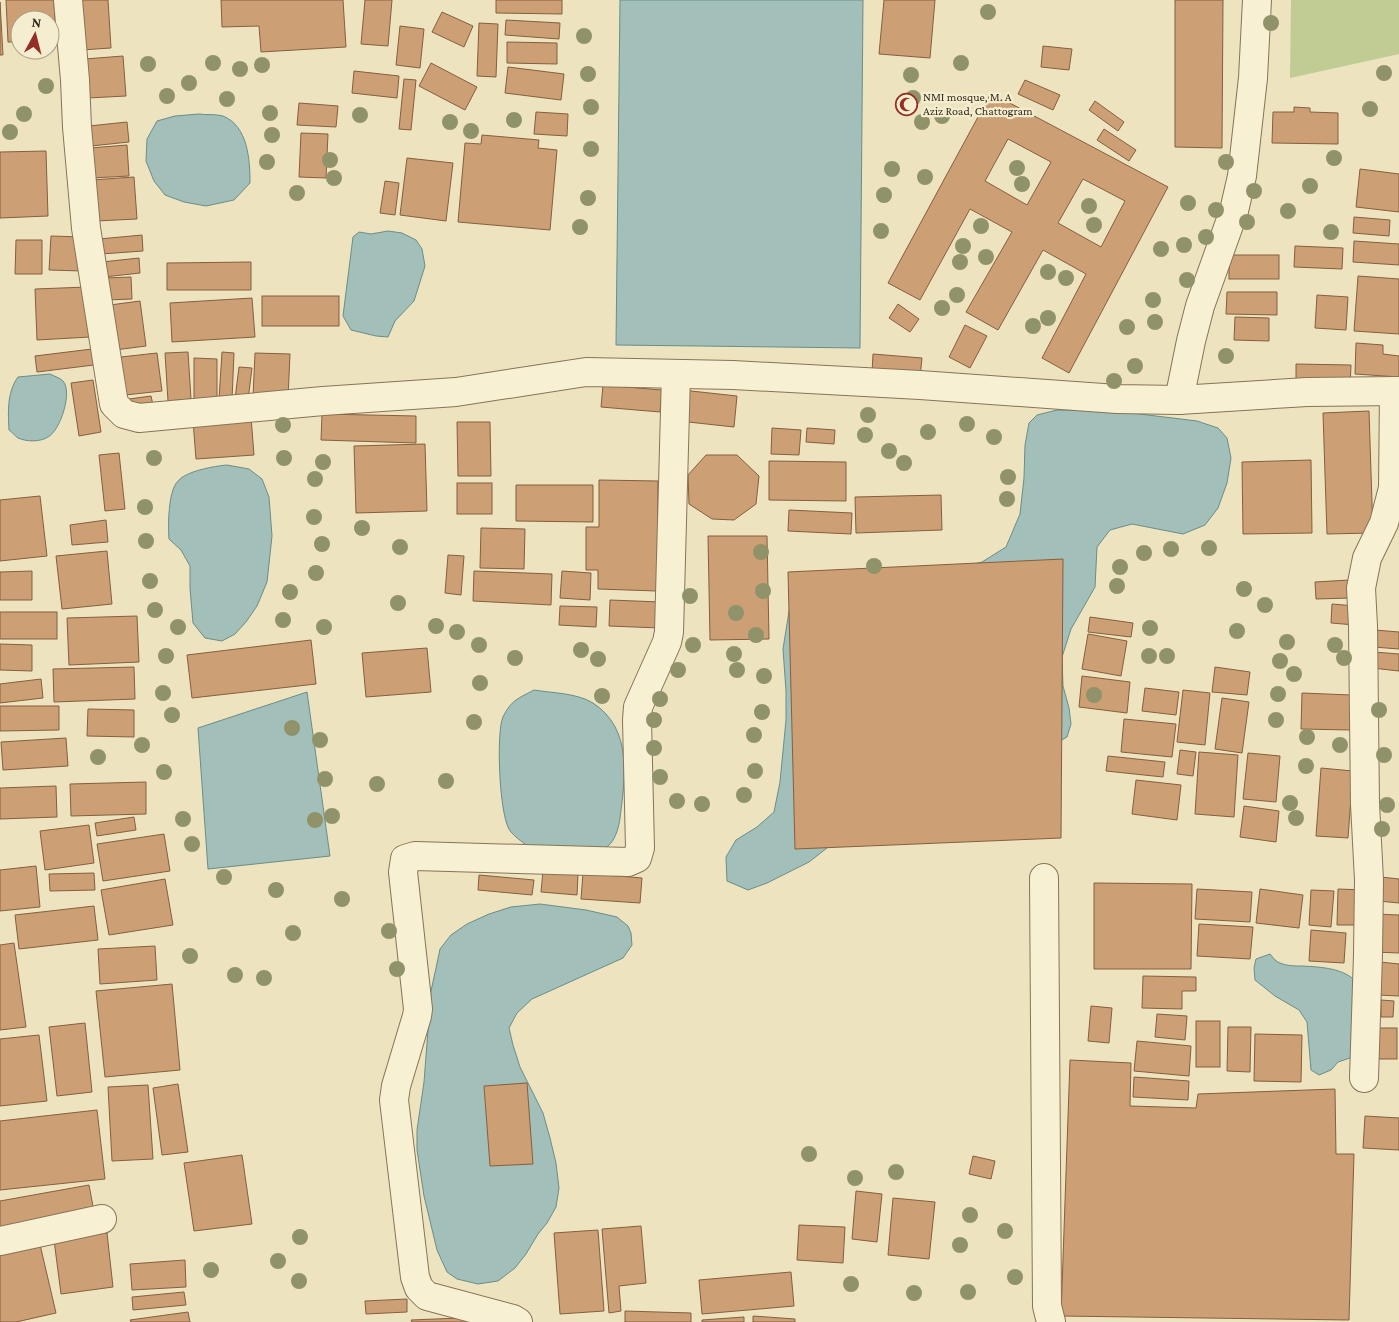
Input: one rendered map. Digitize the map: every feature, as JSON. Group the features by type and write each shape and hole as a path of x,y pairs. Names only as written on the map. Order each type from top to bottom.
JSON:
{"street":[{"path":"68,0 86,228 114,404 124,414 139,418 323,401 456,392 586,372 733,375 920,385 1117,399 1179,400 1307,392 1397,391 1393,488 1384,523 1367,558 1361,588 1365,804 1369,880 1364,1078"},
{"path":"1179,400 1200,306 1234,211 1242,176 1252,86 1257,0"},
{"path":"518,1322 513,1319 427,1296 420,1288 415,1277 394,1100 396,1086 418,1009 403,872 405,859 415,856 628,862 637,858 640,848 636,720 638,707 667,642 669,632 676,374"},
{"path":"1044,878 1047,1306 1051,1322"},
{"path":"0,1240 102,1219"}],"green space":[{"path":"1291,0 1399,0 1399,54 1290,78"}],"water":[{"path":"620,0 863,0 860,348 616,345"},
{"path":"199,114 223,116 238,127 243,136 248,154 250,183 234,200 206,206 184,202 165,195 154,181 146,161 147,139 157,121 175,116"},
{"path":"388,231 402,233 416,240 422,249 425,266 414,301 395,321 388,337 351,330 343,316 353,237 359,232 371,234"},
{"path":"50,374 62,380 66,386 66,402 61,420 48,437 41,440 29,441 18,438 9,430 9,402 14,383 18,377"},
{"path":"1057,410 1115,411 1197,421 1218,428 1227,438 1231,458 1227,483 1218,508 1205,525 1183,534 1132,524 1110,530 1097,547 1095,587 1071,629 1062,657 1063,686 1071,724 1067,737 1053,745 836,841 809,862 767,883 748,890 727,881 726,857 736,840 757,827 774,812 780,782 786,720 783,649 791,599 955,569 982,562 1006,547 1020,514 1025,445 1029,423 1037,415"},
{"path":"227,465 249,469 262,479 269,497 272,536 267,582 257,606 235,634 222,641 205,638 193,623 190,566 181,550 169,539 169,517 172,492 182,477 201,470"},
{"path":"534,690 572,695 587,700 606,714 615,726 623,755 624,771 624,787 619,824 616,835 611,843 594,854 568,855 539,851 518,838 511,832 507,824 501,794 499,757 501,726 503,717 512,703"},
{"path":"307,692 330,856 208,869 198,728"},
{"path":"540,904 586,910 617,917 628,926 632,945 623,958 532,999 517,1013 509,1028 520,1067 543,1113 556,1163 559,1188 556,1207 515,1268 498,1281 478,1284 457,1279 447,1272 437,1250 424,1196 417,1150 417,1130 424,1082 431,991 440,949 451,935 467,924 489,914 511,907"},
{"path":"1270,954 1275,960 1285,965 1309,966 1339,971 1357,983 1357,1050 1350,1058 1338,1062 1331,1070 1319,1075 1311,1070 1307,1022 1299,1010 1275,996 1255,980 1254,968 1256,959"}],"building":[{"path":"6,0 54,0 54,10 10,10 10,42 8,42"},
{"path":"77,0 108,0 111,48 81,50"},
{"path":"221,0 343,0 346,47 261,52 259,26 222,27"},
{"path":"365,0 392,0 388,46 361,44"},
{"path":"496,0 562,0 562,14 496,13"},
{"path":"884,0 935,0 930,58 879,54"},
{"path":"1175,0 1223,0 1222,148 1175,147"},
{"path":"0,2 3,55 0,55"},
{"path":"442,12 473,26 464,47 432,32"},
{"path":"506,20 560,23 559,39 505,35"},
{"path":"479,23 498,24 496,77 477,76"},
{"path":"400,26 424,29 420,68 396,65"},
{"path":"507,42 557,43 557,64 507,63"},
{"path":"1043,46 1072,49 1069,70 1041,67"},
{"path":"123,56 126,96 88,98 85,59"},
{"path":"431,63 477,87 465,110 419,86"},
{"path":"508,67 564,74 561,100 505,93"},
{"path":"354,71 399,76 397,98 352,93"},
{"path":"404,79 416,80 411,130 399,129"},
{"path":"1025,80 1060,95 1053,110 1018,94"},
{"path":"991,93 1168,187 1069,373 1042,358 1086,274 1043,250 998,330 966,312 1012,232 970,209 920,300 888,283","holes":["1008,139 1051,162 1027,205 985,181","1083,179 1125,201 1101,247 1058,223"]},
{"path":"1095,101 1124,122 1118,131 1089,110"},
{"path":"299,103 338,106 336,127 297,125"},
{"path":"1294,107 1310,108 1310,112 1338,113 1338,144 1272,143 1273,112 1294,112"},
{"path":"536,112 568,114 567,136 534,134"},
{"path":"127,122 129,142 91,146 89,126"},
{"path":"1104,129 1136,150 1129,161 1097,140"},
{"path":"301,133 328,134 326,178 299,177"},
{"path":"482,135 539,140 538,148 557,150 550,230 458,222 465,143 481,144"},
{"path":"127,145 129,176 92,178 90,148"},
{"path":"46,151 48,216 0,218 0,152"},
{"path":"407,158 453,163 446,221 400,215"},
{"path":"1360,169 1399,174 1399,212 1356,207"},
{"path":"134,177 137,219 96,221 92,180"},
{"path":"385,181 399,183 395,215 380,213"},
{"path":"1354,217 1390,220 1389,236 1353,233"},
{"path":"142,235 143,251 101,254 99,239"},
{"path":"51,236 83,237 82,271 49,270"},
{"path":"16,240 42,240 42,274 15,274"},
{"path":"1354,241 1399,244 1399,265 1353,262"},
{"path":"1295,246 1343,248 1342,269 1294,267"},
{"path":"1229,255 1279,255 1279,279 1229,279"},
{"path":"139,258 140,273 104,277 102,262"},
{"path":"251,262 251,290 167,290 167,263"},
{"path":"1358,276 1399,279 1399,334 1354,331"},
{"path":"131,277 132,299 106,300 105,278"},
{"path":"87,287 90,337 37,340 35,289"},
{"path":"1227,292 1277,292 1277,315 1226,314"},
{"path":"1317,295 1348,297 1346,330 1315,328"},
{"path":"262,296 339,296 339,326 262,326"},
{"path":"252,298 255,337 172,342 170,303"},
{"path":"140,301 146,346 115,350 110,305"},
{"path":"898,304 919,319 910,332 889,318"},
{"path":"1235,317 1269,318 1269,341 1234,340"},
{"path":"965,325 987,336 970,368 949,357"},
{"path":"1356,343 1383,345 1383,354 1399,356 1399,377 1355,374"},
{"path":"92,349 94,365 37,372 35,356"},
{"path":"188,352 191,399 168,401 165,353"},
{"path":"222,352 234,353 232,400 219,399"},
{"path":"157,353 162,391 125,395 121,357"},
{"path":"255,353 290,354 288,398 253,397"},
{"path":"873,354 922,358 920,377 872,373"},
{"path":"194,358 217,359 217,402 194,402"},
{"path":"1296,364 1351,365 1350,389 1296,388"},
{"path":"239,367 252,368 248,400 235,399"},
{"path":"93,380 101,432 79,436 71,383"},
{"path":"603,385 662,390 660,412 601,407"},
{"path":"682,390 737,396 734,427 679,421"},
{"path":"151,396 153,405 130,409 129,399"},
{"path":"1369,411 1373,533 1327,534 1323,413"},
{"path":"322,414 416,416 416,443 321,440"},
{"path":"251,417 254,455 196,459 193,421"},
{"path":"457,422 490,422 491,476 458,476"},
{"path":"772,428 801,430 799,455 771,454"},
{"path":"807,428 835,430 834,444 806,442"},
{"path":"425,444 427,511 356,513 354,446"},
{"path":"119,453 125,509 105,511 99,455"},
{"path":"706,455 737,455 759,476 756,504 734,520 712,519 689,504 688,475"},
{"path":"1311,460 1312,533 1243,534 1242,462"},
{"path":"769,461 846,462 846,501 769,500"},
{"path":"599,480 658,481 657,591 598,589 598,570 586,570 586,527 599,527"},
{"path":"457,483 492,483 492,514 457,514"},
{"path":"516,485 593,485 593,522 516,521"},
{"path":"941,495 942,530 856,533 855,497"},
{"path":"40,496 47,556 0,561 0,500"},
{"path":"789,510 852,513 851,534 788,531"},
{"path":"106,520 108,542 72,545 70,525"},
{"path":"481,528 525,529 524,569 480,568"},
{"path":"708,536 767,536 769,639 710,640"},
{"path":"107,551 112,604 62,609 56,556"},
{"path":"448,555 464,556 461,595 445,593"},
{"path":"1063,559 1061,838 795,849 788,572"},
{"path":"32,571 32,600 0,600 0,572"},
{"path":"474,571 552,574 551,605 473,601"},
{"path":"562,571 591,573 590,600 560,598"},
{"path":"1349,580 1350,598 1316,599 1315,582"},
{"path":"610,600 661,602 660,628 609,626"},
{"path":"1332,604 1356,606 1355,625 1331,623"},
{"path":"560,606 597,607 596,627 559,625"},
{"path":"0,612 57,612 57,639 0,639"},
{"path":"137,616 139,662 69,665 67,618"},
{"path":"1090,617 1133,623 1131,637 1088,632"},
{"path":"1375,630 1399,632 1399,649 1373,647"},
{"path":"1088,634 1127,641 1121,676 1082,669"},
{"path":"311,640 316,684 192,698 187,655"},
{"path":"0,644 32,645 32,671 0,670"},
{"path":"427,648 431,692 366,697 362,653"},
{"path":"1374,652 1399,654 1399,671 1372,668"},
{"path":"134,667 135,699 54,702 53,669"},
{"path":"1215,667 1250,672 1247,695 1212,692"},
{"path":"1082,676 1130,682 1127,713 1079,707"},
{"path":"41,679 43,698 0,703 0,684"},
{"path":"1145,688 1179,692 1176,715 1142,711"},
{"path":"1183,690 1210,693 1205,745 1177,742"},
{"path":"1302,693 1351,695 1350,730 1301,729"},
{"path":"1222,698 1249,702 1242,753 1215,749"},
{"path":"0,706 59,706 59,730 0,731"},
{"path":"88,709 134,710 134,737 87,736"},
{"path":"1124,719 1176,724 1172,757 1121,752"},
{"path":"66,738 68,766 3,770 1,742"},
{"path":"1180,750 1196,752 1193,776 1177,774"},
{"path":"1199,752 1238,755 1234,817 1195,814"},
{"path":"1248,753 1280,756 1276,802 1243,799"},
{"path":"1108,756 1165,762 1163,777 1106,771"},
{"path":"1321,768 1353,771 1348,838 1316,836"},
{"path":"1136,780 1181,785 1177,820 1132,814"},
{"path":"146,782 146,814 71,816 70,784"},
{"path":"56,786 57,817 0,819 0,788"},
{"path":"1244,806 1279,811 1276,842 1240,837"},
{"path":"134,817 136,830 97,836 95,823"},
{"path":"89,825 94,863 45,870 40,831"},
{"path":"164,834 170,871 103,881 97,844"},
{"path":"36,866 40,907 0,911 0,870"},
{"path":"543,871 578,874 577,895 541,892"},
{"path":"94,873 95,890 50,891 49,874"},
{"path":"583,873 642,878 640,903 581,899"},
{"path":"479,875 534,880 532,895 478,890"},
{"path":"1381,877 1399,879 1399,903 1378,901"},
{"path":"165,879 173,925 109,935 101,890"},
{"path":"1094,883 1192,884 1191,969 1094,969"},
{"path":"1197,889 1252,892 1250,922 1195,919"},
{"path":"1260,889 1303,895 1299,928 1256,923"},
{"path":"1338,889 1365,890 1365,925 1337,925"},
{"path":"1311,890 1334,891 1331,927 1309,925"},
{"path":"94,906 98,940 19,949 15,915"},
{"path":"1375,914 1399,915 1399,953 1374,952"},
{"path":"1199,924 1253,927 1250,959 1197,956"},
{"path":"1311,930 1346,933 1344,963 1309,961"},
{"path":"14,943 26,1027 0,1030 0,945"},
{"path":"155,946 157,980 100,984 98,949"},
{"path":"1380,962 1399,964 1399,996 1378,995"},
{"path":"1143,976 1196,977 1196,991 1182,991 1182,1009 1142,1008"},
{"path":"172,984 180,1070 105,1077 96,991"},
{"path":"1381,1000 1394,1001 1393,1017 1381,1017"},
{"path":"1091,1006 1112,1008 1109,1043 1088,1041"},
{"path":"1157,1014 1187,1016 1185,1040 1155,1037"},
{"path":"1196,1021 1220,1021 1220,1067 1196,1067"},
{"path":"85,1023 92,1092 57,1096 49,1027"},
{"path":"1228,1027 1251,1027 1250,1072 1227,1071"},
{"path":"1373,1028 1397,1028 1397,1059 1373,1059"},
{"path":"1255,1034 1302,1035 1301,1082 1254,1081"},
{"path":"39,1035 47,1101 0,1106 0,1039"},
{"path":"1137,1041 1191,1046 1189,1076 1134,1071"},
{"path":"1070,1060 1131,1063 1130,1106 1196,1108 1198,1094 1335,1089 1336,1154 1354,1154 1349,1320 1061,1316"},
{"path":"1134,1077 1189,1081 1188,1100 1133,1097"},
{"path":"527,1083 533,1164 490,1166 484,1086"},
{"path":"178,1084 188,1152 162,1155 153,1088"},
{"path":"148,1085 153,1159 112,1161 108,1087"},
{"path":"97,1110 105,1179 0,1190 0,1121"},
{"path":"1365,1116 1399,1118 1399,1150 1363,1148"},
{"path":"242,1155 252,1224 194,1231 184,1163"},
{"path":"973,1156 995,1161 991,1179 969,1174"},
{"path":"89,1185 95,1217 0,1234 0,1201"},
{"path":"856,1191 882,1194 877,1242 852,1239"},
{"path":"893,1198 935,1202 929,1259 888,1255"},
{"path":"799,1225 845,1227 843,1263 797,1260"},
{"path":"641,1226 646,1283 619,1286 621,1311 609,1313 602,1229"},
{"path":"598,1230 604,1311 560,1314 554,1233"},
{"path":"107,1233 113,1287 61,1294 54,1240"},
{"path":"38,1236 56,1313 16,1322 0,1322 0,1244"},
{"path":"185,1260 186,1287 132,1290 130,1264"},
{"path":"791,1272 794,1306 702,1314 699,1280"},
{"path":"184,1292 186,1305 133,1310 132,1297"},
{"path":"407,1299 407,1312 366,1314 365,1301"},
{"path":"625,1311 691,1313 691,1322 625,1322"},
{"path":"188,1312 190,1322 131,1322 130,1320"},
{"path":"753,1316 795,1319 795,1322 753,1322"},
{"path":"484,1317 485,1322 412,1322 411,1320"},
{"path":"744,1317 744,1322 702,1322 702,1320"}],"place":[{"name":"NMI mosque, M. A Aziz Road, Chattogram","path":"907,104"}]}
